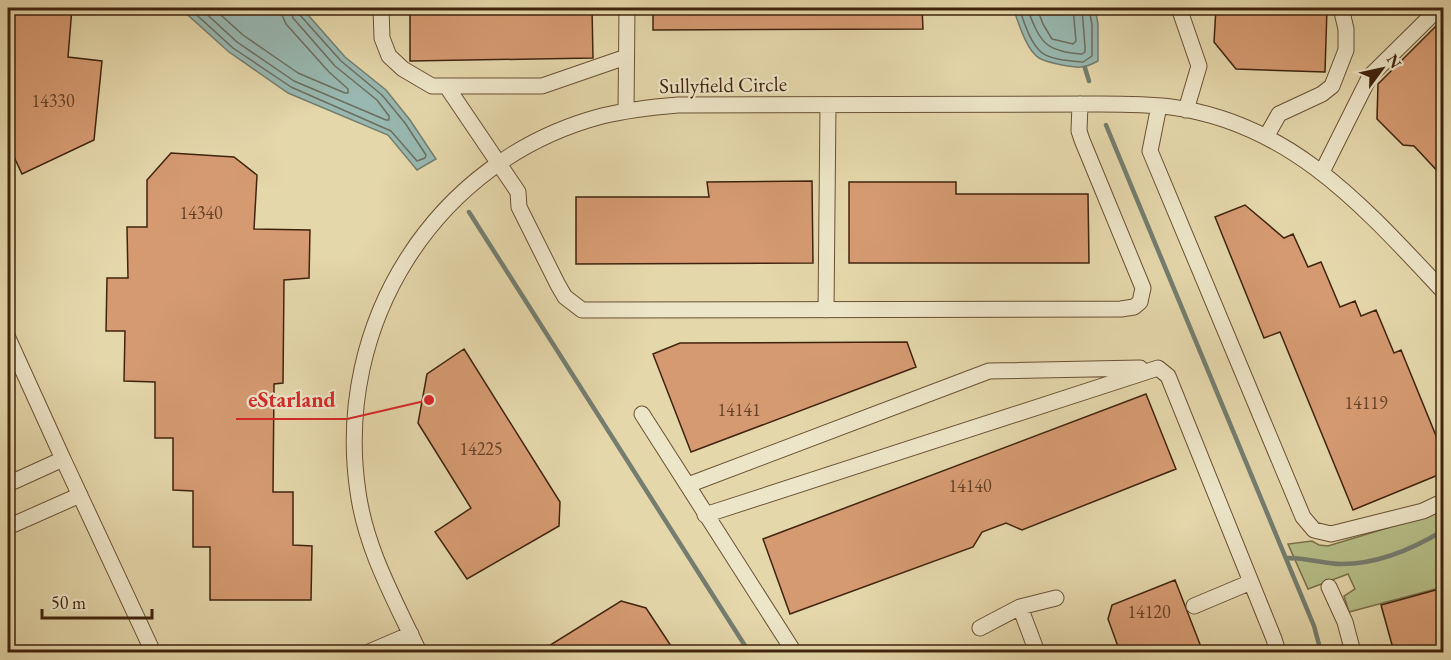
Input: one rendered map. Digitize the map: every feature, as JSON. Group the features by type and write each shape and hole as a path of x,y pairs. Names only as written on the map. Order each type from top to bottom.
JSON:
{"street":[{"path":"381,8 382,38 389,56 403,69 432,86 542,86 626,57"},
{"path":"626,111 627,8"},
{"path":"1179,8 1199,66 1186,110"},
{"path":"1266,137 1280,114 1322,94 1332,86 1346,50 1346,29 1341,8"},
{"path":"1322,172 1370,76 1439,8"},
{"path":"447,87 518,192 519,207 558,285 566,297 582,310 1134,308 1140,302 1143,288 1082,140 1079,131 1080,104"},
{"name":"Sullyfield Circle","path":"419,652 376,562 358,495 353,448 354,424 359,377 375,323 403,264 416,244 467,189 500,164 552,134 601,116 678,105 1080,104 1159,106 1186,110 1225,120 1266,137 1322,172 1344,190 1443,292"},
{"path":"826,310 828,105"},
{"path":"1159,106 1150,151 1303,517 1314,530 1331,534 1423,511 1443,501"},
{"path":"8,338 153,652"},
{"path":"705,515 1158,368"},
{"path":"688,485 989,371 1158,368 1168,376 1278,652"},
{"path":"642,414 794,652"},
{"path":"8,484 63,459"},
{"path":"8,527 80,495"},
{"path":"1194,606 1251,582"},
{"path":"1329,587 1345,622 1353,652"},
{"path":"980,628 1020,607 1056,598"},
{"path":"1020,607 1037,652"},
{"path":"369,652 411,634"}],"green space":[{"path":"1443,511 1443,587 1349,612 1344,596 1355,589 1348,574 1308,589 1288,544 1312,541 1328,546"}],"water":[{"path":"180,8 302,8 345,57 386,90 410,120 436,159 417,170 388,135 288,93 229,52"},
{"path":"1013,8 1095,8 1098,24 1098,61 1084,67 1076,67 1039,58 1026,42"}],"building":[{"path":"8,8 72,8 68,57 102,61 94,140 22,174 8,144"},
{"path":"410,8 592,8 593,58 410,61"},
{"path":"653,8 922,8 923,29 653,30"},
{"path":"1216,8 1327,8 1325,72 1236,69 1214,42"},
{"path":"1443,19 1443,177 1414,146 1403,145 1377,119 1378,84"},
{"path":"171,153 234,157 257,175 254,229 310,230 309,278 284,280 283,383 274,384 273,492 293,492 293,545 312,546 311,600 210,600 210,547 193,547 193,491 173,490 173,438 155,438 155,382 124,381 125,331 106,331 107,278 128,278 127,227 147,227 147,180"},
{"path":"812,181 813,263 576,264 576,197 709,197 707,182"},
{"path":"849,182 956,182 956,194 1088,194 1089,263 849,263"},
{"path":"1245,205 1284,238 1293,234 1308,267 1321,262 1340,307 1355,301 1361,316 1376,310 1394,353 1401,350 1443,453 1443,456 1438,458 1443,473 1353,510 1280,332 1264,338 1215,217"},
{"path":"907,342 916,367 691,452 653,354 680,343"},
{"path":"464,349 560,502 559,526 467,579 435,532 471,508 418,423 427,374"},
{"path":"1146,394 1176,469 1022,530 1006,523 982,532 973,547 790,614 763,539"},
{"path":"1175,580 1203,652 1120,652 1108,619 1112,605"},
{"path":"1443,588 1443,652 1394,652 1381,605"},
{"path":"621,601 646,608 675,652 539,652"}],"waterway":[{"path":"1085,68 1089,81"},
{"path":"1106,125 1314,626 1321,652"},
{"path":"469,212 749,652"},
{"path":"1286,558 1342,564 1369,561 1408,549 1444,530"}],"place":[{"name":"eStarland","path":"429,400"}]}
